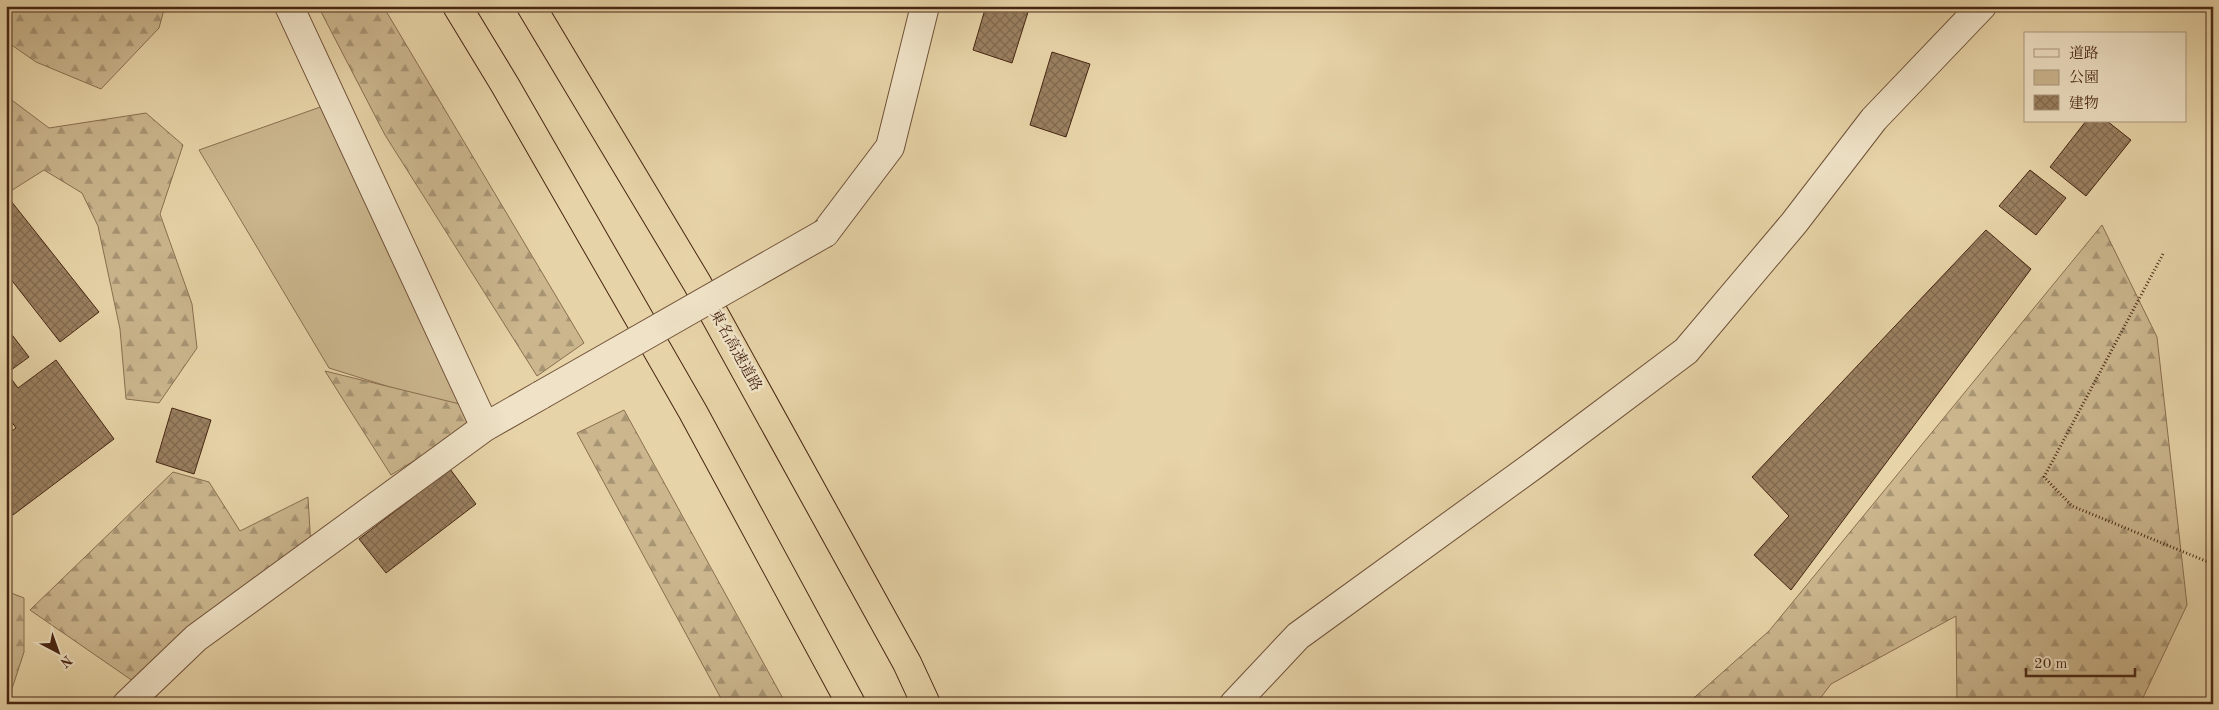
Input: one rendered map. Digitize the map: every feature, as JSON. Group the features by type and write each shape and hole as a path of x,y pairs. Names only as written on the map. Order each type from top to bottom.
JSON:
{"highway":[{"path":"457,6 506,85 688,404 851,704"},
{"name":"東名高速道路","path":"531,6 697,283 907,663 926,704"}],"street":[{"path":"289,6 485,427"},
{"path":"127,704 196,638 485,427 824,233 890,147 925,6"},
{"path":"1234,704 1298,636 1538,462 1686,351 1794,223 1874,119 1982,6"}],"path":[{"path":"2163,254 2044,477 2072,506 2213,564"}],"green space":[{"path":"6,6 165,6 159,28 101,89 36,62 6,41"},
{"path":"318,6 383,6 584,343 537,376 385,135"},
{"path":"9,98 49,128 146,113 183,145 160,214 192,304 197,348 159,403 126,399 120,329 98,226 82,193 44,170 6,194 6,100"},
{"path":"326,105 479,415 329,368 199,150"},
{"path":"2102,225 2157,337 2187,605 2140,704 1957,704 1956,616 1831,684 1816,704 1687,704 1769,631"},
{"path":"325,371 476,408 462,431 391,475"},
{"path":"624,410 786,704 724,704 577,433"},
{"path":"173,472 209,482 240,531 308,497 311,548 143,688 30,610"},
{"path":"6,591 24,598 24,652 7,704"}],"building":[{"path":"986,6 1020,6 1029,9 1012,63 973,50"},
{"path":"1052,52 1090,64 1066,137 1030,125"},
{"path":"2085,122 2108,122 2131,140 2086,196 2050,167"},
{"path":"2030,170 2066,198 2036,235 1999,206"},
{"path":"11,201 99,312 60,342 6,273 6,204"},
{"path":"1986,230 2031,269 1791,590 1754,555 1789,516 1752,477"},
{"path":"6,327 29,357 7,373 18,388 56,360 114,439 13,515 6,506 6,435 16,428 6,414"},
{"path":"172,408 211,420 194,474 156,462"},
{"path":"450,469 476,504 386,573 359,539"}]}
